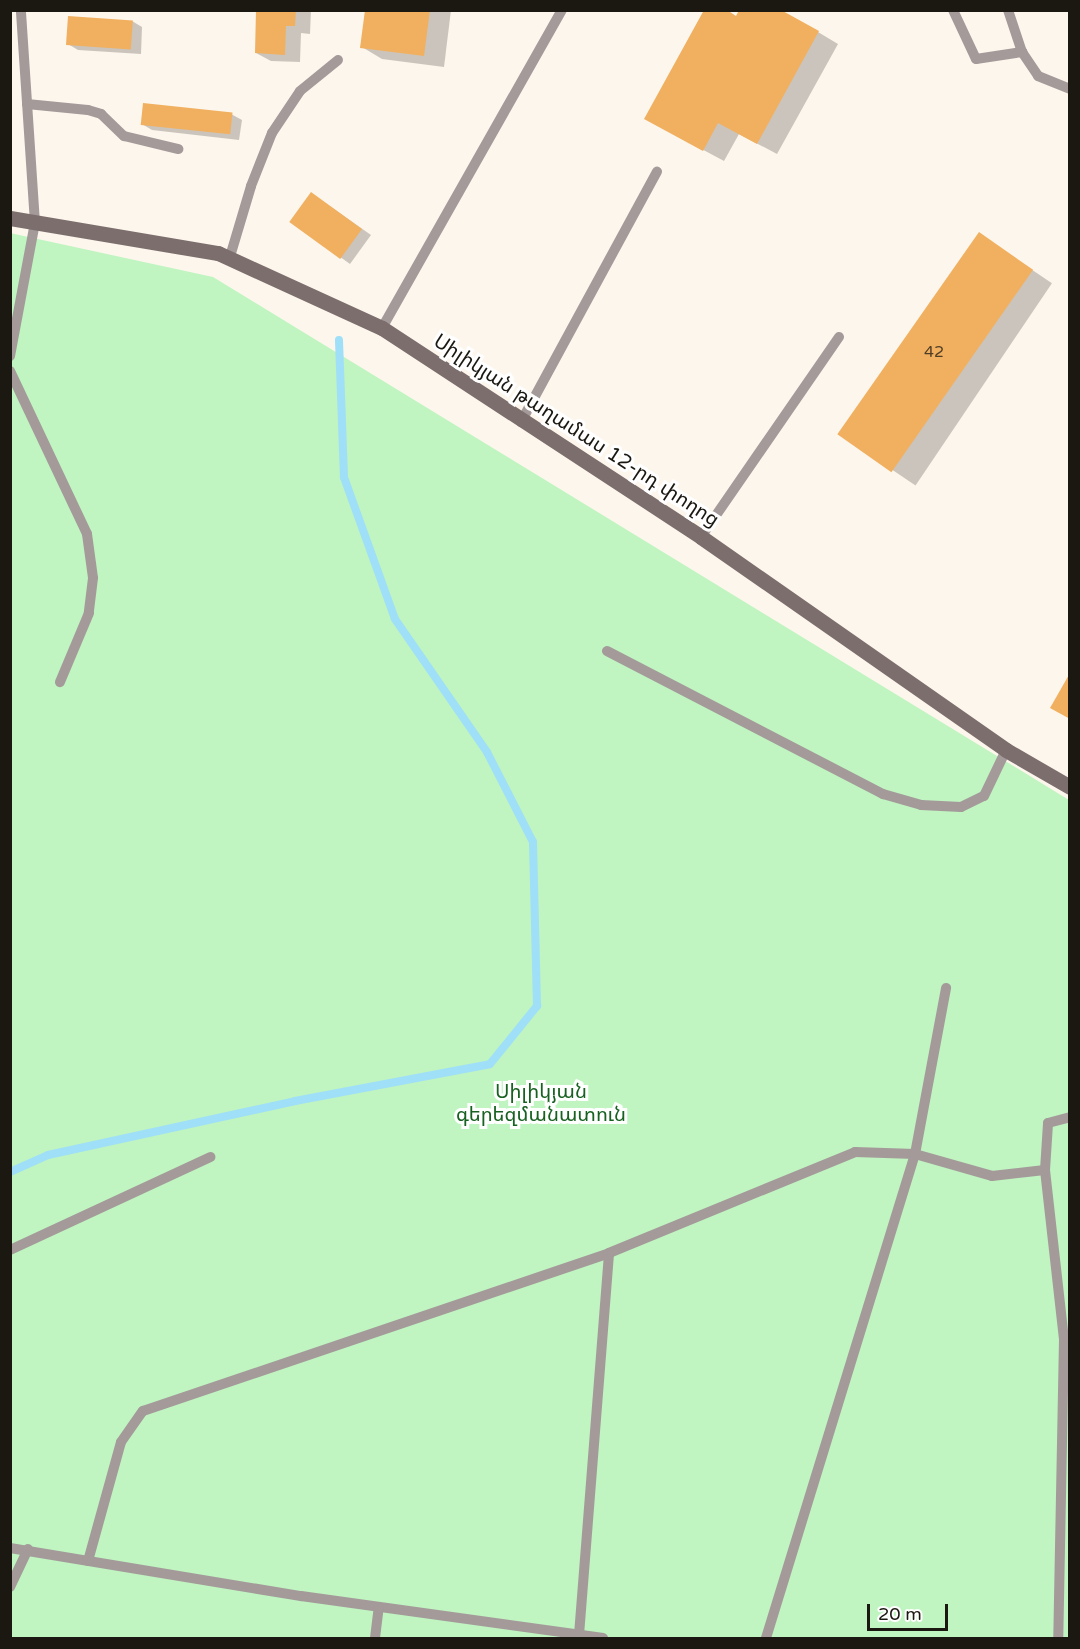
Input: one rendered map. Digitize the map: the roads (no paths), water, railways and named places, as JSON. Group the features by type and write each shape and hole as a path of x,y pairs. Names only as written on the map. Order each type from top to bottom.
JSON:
{"main road":[{"name":"Սիլիկյան թաղամաս 12-րդ փողոց","path":"10,218 218,253 382,328 521,422 701,537 1006,750 1070,787"}],"lane":[{"path":"10,356 35,223 21,10"},
{"path":"382,328 562,10"},
{"path":"953,10 976,59 1022,52"},
{"path":"1008,10 1022,52 1038,76 1070,89"},
{"path":"229,260 251,186 272,133 300,91 338,60"},
{"path":"27,104 88,110 100,114 124,136 178,149"},
{"path":"521,422 657,172"},
{"path":"701,537 840,337"},
{"path":"10,370 87,534 93,578 89,613 60,682"},
{"path":"607,651 884,794 921,805 961,807 984,796 1006,750"},
{"path":"766,1638 915,1154 946,988"},
{"path":"1058,1638 1064,1339 1046,1170 1048,1123 1070,1117"},
{"path":"88,1561 121,1442 143,1411 609,1253 855,1152 915,1154 992,1176 1046,1170"},
{"path":"10,1250 210,1157"},
{"path":"579,1635 609,1253"},
{"path":"10,1548 28,1549 88,1561 379,1607 603,1638"},
{"path":"10,1587 28,1549"},
{"path":"375,1638 379,1607"}],"waterway":[{"path":"10,1172 48,1155 295,1101 490,1064 537,1006 533,842 487,752 395,619 344,477 339,340"}],"park label":[{"name":"Սիլիկյան գերեզմանատուն","path":"541,1104"}]}
